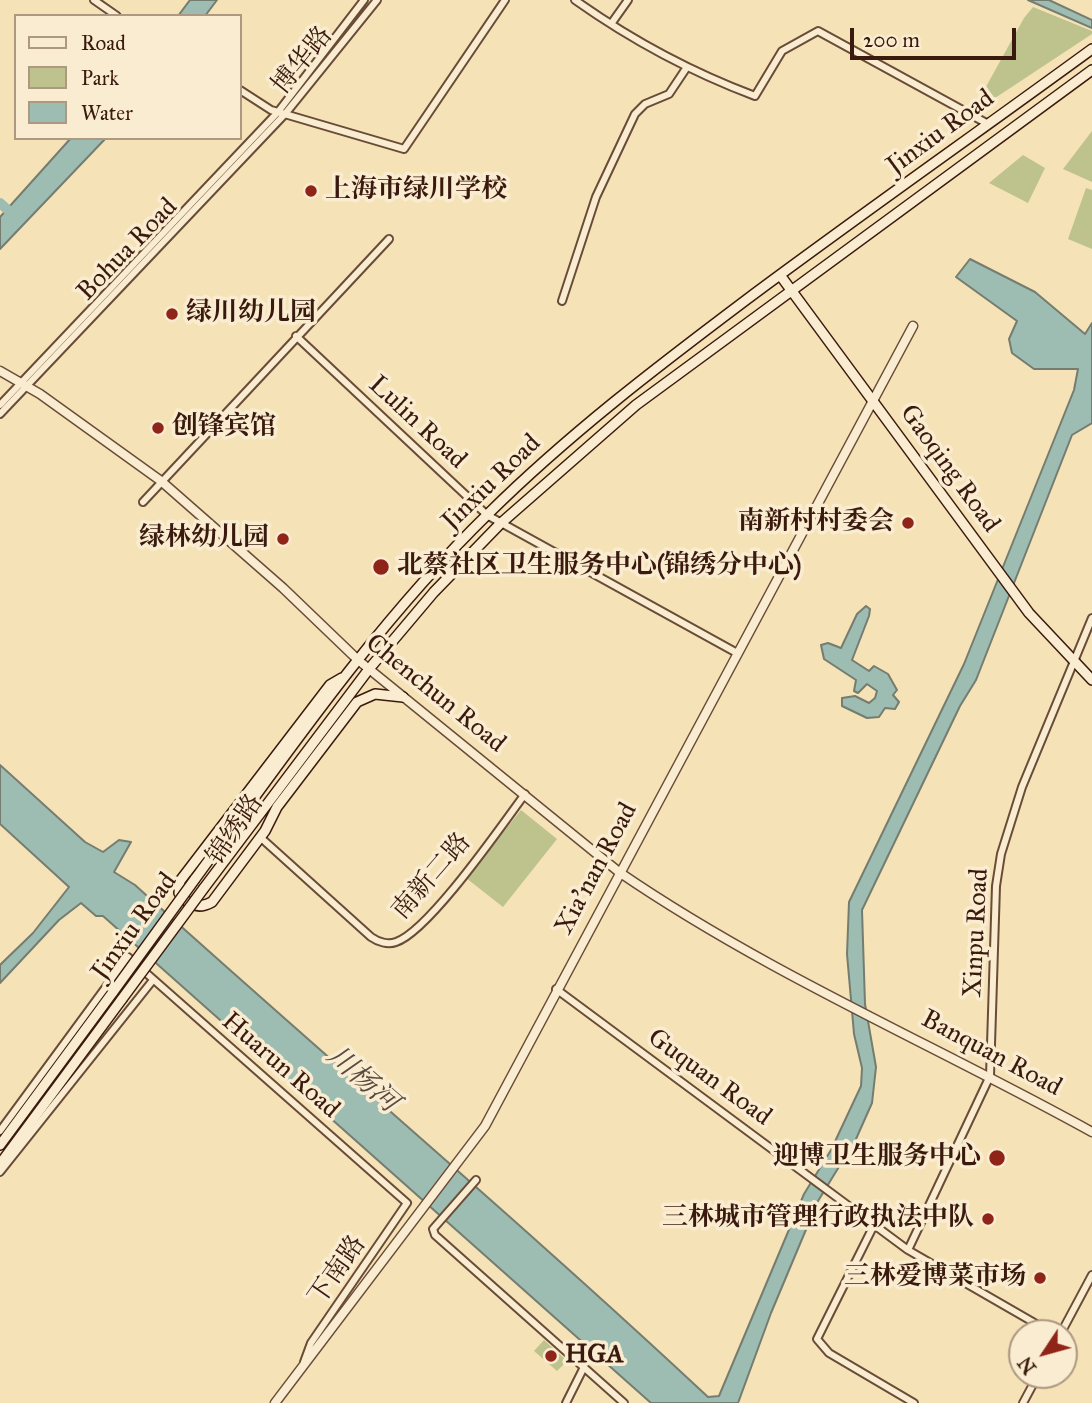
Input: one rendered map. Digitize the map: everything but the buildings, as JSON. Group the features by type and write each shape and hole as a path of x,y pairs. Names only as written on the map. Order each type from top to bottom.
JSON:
{"main road":[{"name":"Jinxiu Road","path":"0,1145 346,675 425,580 487,515 559,447 618,397 780,275 1092,49"},
{"name":"Jinxiu Road","path":"0,1164 369,669 433,592 500,524 636,405 1092,71"},
{"name":"Gaoqing Road","path":"780,275 1016,595 1073,663 1092,680"},
{"name":"锦绣路","path":"346,675 330,685 180,881 179,893 183,899 196,906 212,902 260,837 277,807 357,702 375,694 404,697"}],"street":[{"path":"94,0 114,14"},
{"name":"博华路","path":"281,113 364,0"},
{"name":"博华路","path":"281,113 377,0"},
{"path":"242,91 281,113 404,149 505,0"},
{"path":"575,0 611,24 687,67 755,96 782,51 818,31 988,124"},
{"path":"611,24 628,0"},
{"path":"562,302 596,197 635,114 645,104 669,94 687,67"},
{"name":"Bohua Road","path":"0,405 281,113"},
{"path":"143,502 389,239"},
{"name":"Xia'nan Road","path":"275,1403 472,1146 913,326"},
{"name":"Lulin Road","path":"296,336 487,515 737,653"},
{"name":"Chenchun Road","path":"0,371 23,384 161,481 283,588 358,660 619,872 707,929 870,1015"},
{"name":"Bohua Road","path":"0,414 23,384"},
{"name":"Xinpu Road","path":"908,1250 990,1076 996,886 1001,854 1022,787 1092,618"},
{"name":"南新二路","path":"260,837 371,937 379,942 394,943 405,938 444,899 525,794"},
{"name":"Huarun Road","path":"0,1131 128,957 407,1203"},
{"path":"0,1172 153,980"},
{"name":"Guquan Road","path":"556,989 908,1250 1028,1319"},
{"name":"Banquan Road","path":"870,1015 1092,1132"},
{"path":"476,1180 433,1229 435,1235 624,1403"},
{"name":"下南路","path":"304,1363 311,1343 407,1203"},
{"path":"874,1225 817,1339 829,1353 914,1403"},
{"path":"1068,1319 1092,1275"},
{"path":"566,1403 584,1367"}],"green space":[{"path":"1033,7 1092,31 1092,34 989,102 982,94 1024,18"},
{"path":"1092,131 1092,182 1063,169"},
{"path":"1023,155 1045,168 1028,203 989,183"},
{"path":"1086,188 1092,190 1092,249 1068,239"},
{"path":"521,810 557,839 503,907 466,878"},
{"name":"HGA","path":"544,1340 567,1361 557,1371 534,1351"}],"water":[{"path":"190,0 217,0 206,14 180,14"},
{"path":"1028,0 1049,0 1092,20 1092,28"},
{"path":"69,140 104,140 0,249 0,217"},
{"path":"970,259 1035,292 1085,334 1092,323 1092,423 1072,435 976,680 960,706 862,910 865,1004 876,1067 872,1103 856,1139 818,1201 771,1313 738,1403 651,1403 103,916 96,916 81,903 59,920 0,983 0,965 33,933 69,887 0,824 0,765 85,842 103,852 119,840 131,842 114,872 135,885 566,1267 708,1397 719,1396 804,1194 831,1150 861,1086 862,1068 854,1034 847,954 849,902 964,664 1074,390 1078,369 1034,369 1012,353 1009,339 1017,321 956,277"},
{"path":"866,606 870,609 869,616 852,660 869,671 874,666 888,674 897,690 893,695 899,702 895,709 885,708 879,717 867,718 842,706 842,698 855,696 869,703 875,698 877,691 867,684 858,693 854,691 856,680 824,659 821,645 828,643 841,648 857,614"}],"waterway":[{"path":"0,203 17,218"}],"place":[{"name":"上海市绿川学校","path":"311,191"},
{"name":"绿川幼儿园","path":"172,314"},
{"name":"创锋宾馆","path":"158,428"},
{"name":"南新村村委会","path":"908,523"},
{"name":"绿林幼儿园","path":"283,539"},
{"name":"北蔡社区卫生服务中心(锦绣分中心)","path":"381,567"},
{"name":"迎博卫生服务中心","path":"997,1158"},
{"name":"三林城市管理行政执法中队","path":"988,1219"},
{"name":"三林爱博菜市场","path":"1040,1278"},
{"name":"HGA","path":"551,1356"}],"water label":[{"name":"川杨河","path":"362,1080"}]}
